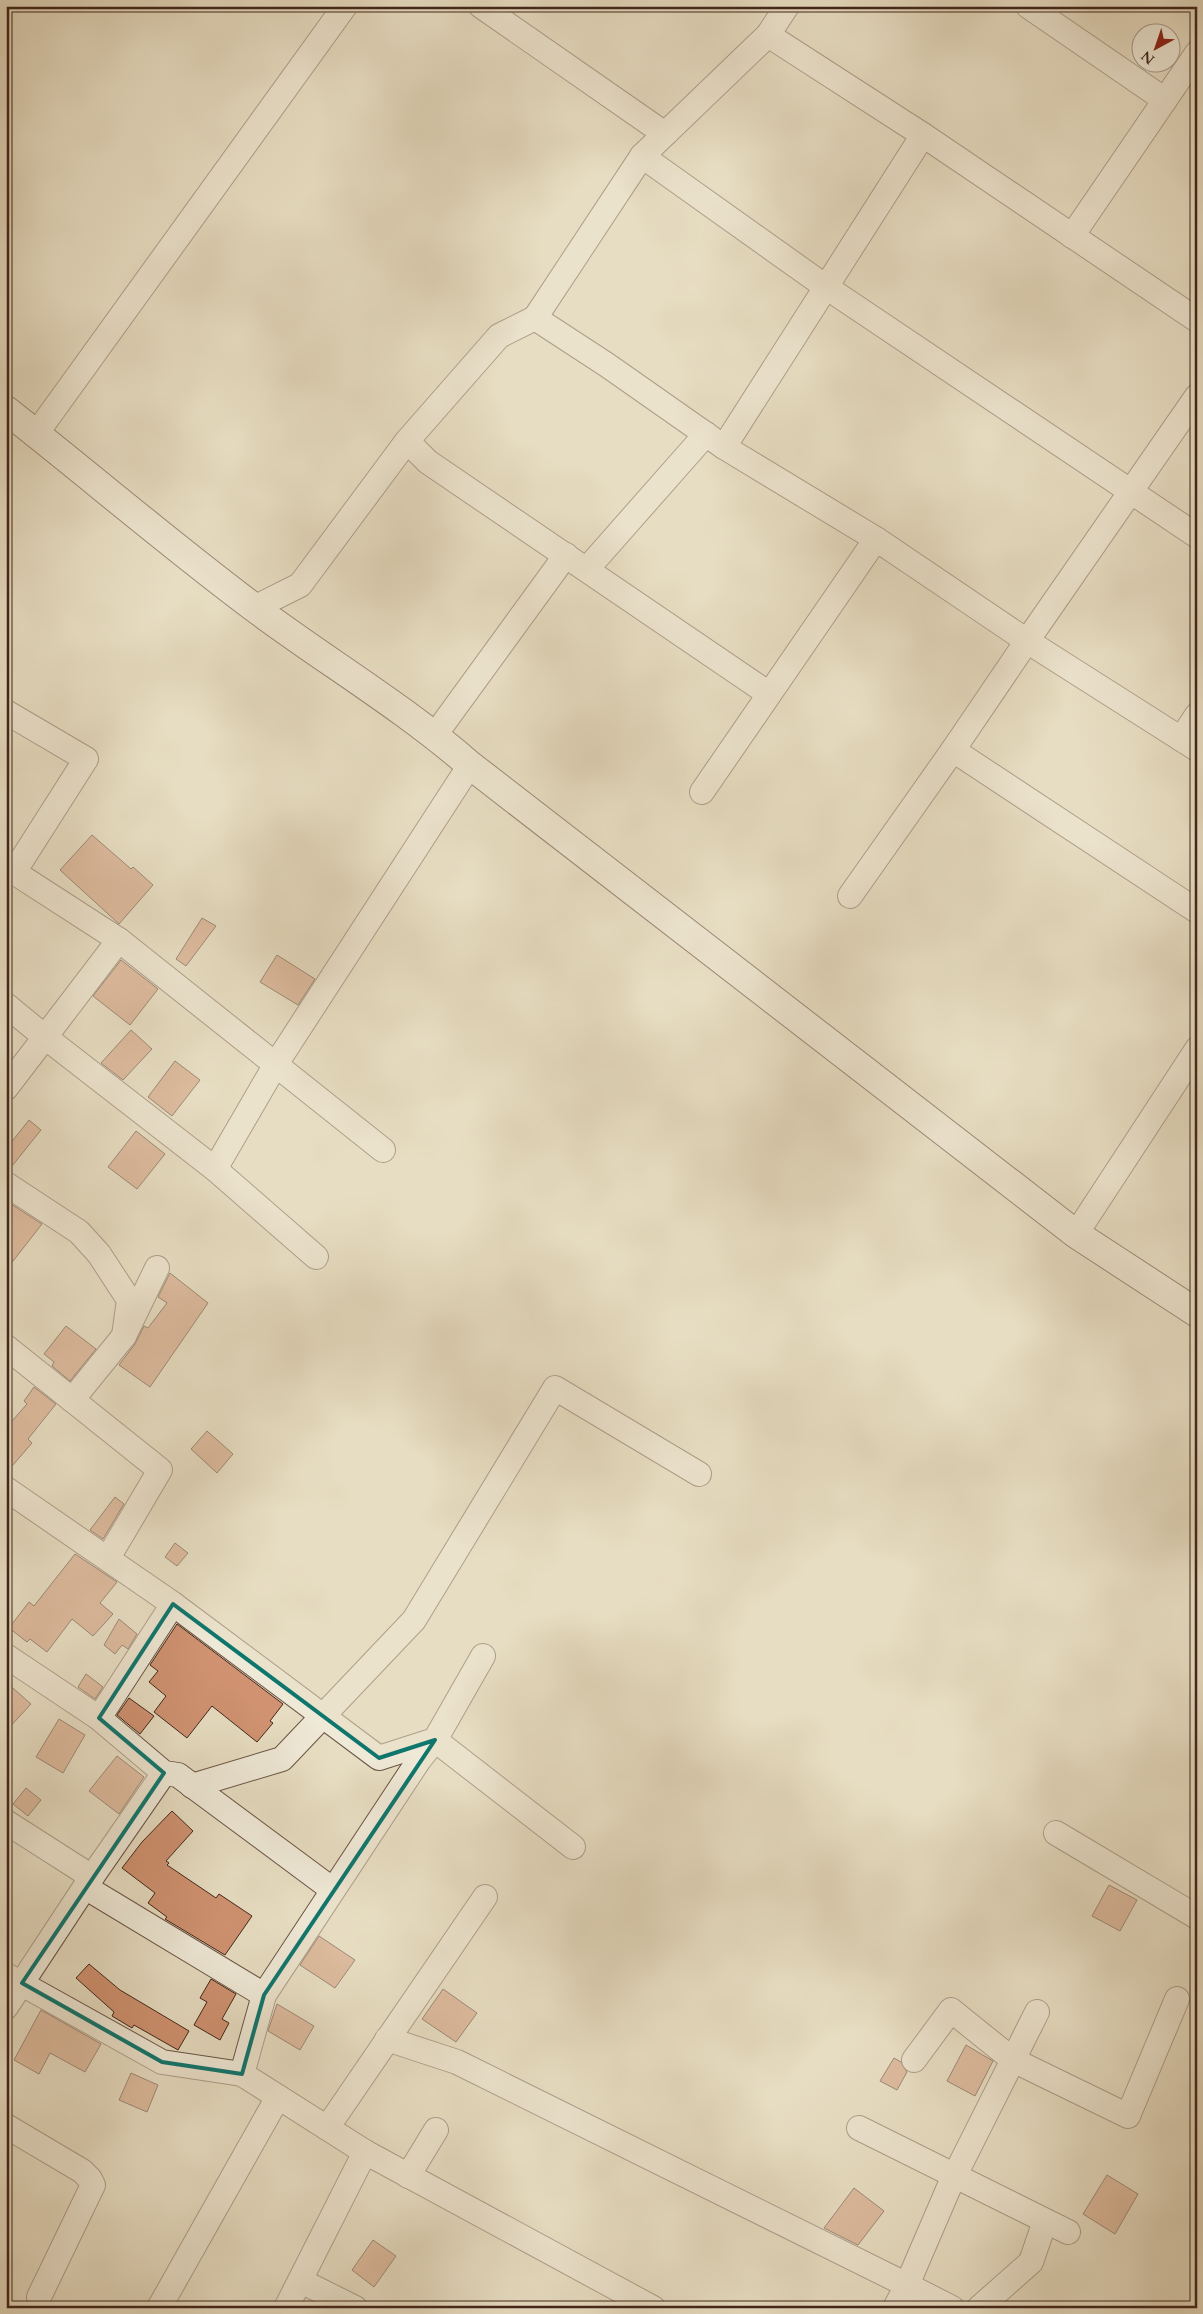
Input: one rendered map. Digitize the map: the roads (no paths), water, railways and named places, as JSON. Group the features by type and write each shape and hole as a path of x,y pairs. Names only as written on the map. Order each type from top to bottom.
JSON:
{"street":[{"path":"36,434 346,6"},
{"path":"481,6 665,134"},
{"path":"254,608 300,585 408,441 499,336 535,318 642,156 768,35 787,6"},
{"path":"1028,6 1165,100"},
{"path":"768,35 923,135 1197,320"},
{"path":"1072,236 1197,53"},
{"path":"587,569 715,440 826,287 923,135"},
{"path":"642,156 826,287 1197,536"},
{"path":"535,318 715,440 876,539 1026,641 1189,744 1197,715"},
{"path":"850,896 953,750 1129,491 1197,396"},
{"path":"6,410 151,528 254,608 435,735 470,765 1076,1234 1197,1313"},
{"path":"408,441 428,462 769,694"},
{"path":"702,792 876,539"},
{"path":"435,735 566,555"},
{"path":"6,712 86,759 10,870 119,940 383,1150"},
{"path":"953,750 1197,911"},
{"path":"215,1169 276,1064 470,765"},
{"path":"6,1088 119,940"},
{"path":"6,1005 215,1169 316,1257"},
{"path":"1076,1234 1197,1049"},
{"path":"6,1184 79,1232 99,1254 129,1300 124,1336"},
{"path":"72,1400 124,1336 157,1268"},
{"path":"6,1347 160,1470 108,1558"},
{"path":"192,1786 282,1759 414,1620 554,1388 699,1474"},
{"path":"11,1498 108,1558 173,1604 379,1758 435,1740"},
{"path":"99,1718 173,1604"},
{"path":"6,1656 99,1718 164,1772 178,1775 332,1890"},
{"path":"242,2074 264,1995 419,1760 435,1740 483,1656"},
{"path":"435,1740 573,1847"},
{"path":"6,2008 14,1979 88,1882 164,1772"},
{"path":"6,1822 88,1882 264,1995"},
{"path":"1056,1833 1197,1917"},
{"path":"327,2128 485,1897"},
{"path":"14,1979 162,2062 242,2074 365,2152 653,2308"},
{"path":"914,2060 951,2010 1013,2060 1128,2116 1177,1999"},
{"path":"895,2308 955,2176 1037,2012"},
{"path":"388,2039 457,2062 952,2308"},
{"path":"160,2308 278,2097"},
{"path":"6,2126 82,2171 93,2185 38,2296"},
{"path":"859,2128 1068,2232"},
{"path":"408,2176 436,2130"},
{"path":"286,2308 365,2152"},
{"path":"979,2308 1031,2262 1045,2221"},
{"path":"301,2281 355,2308"}]}
